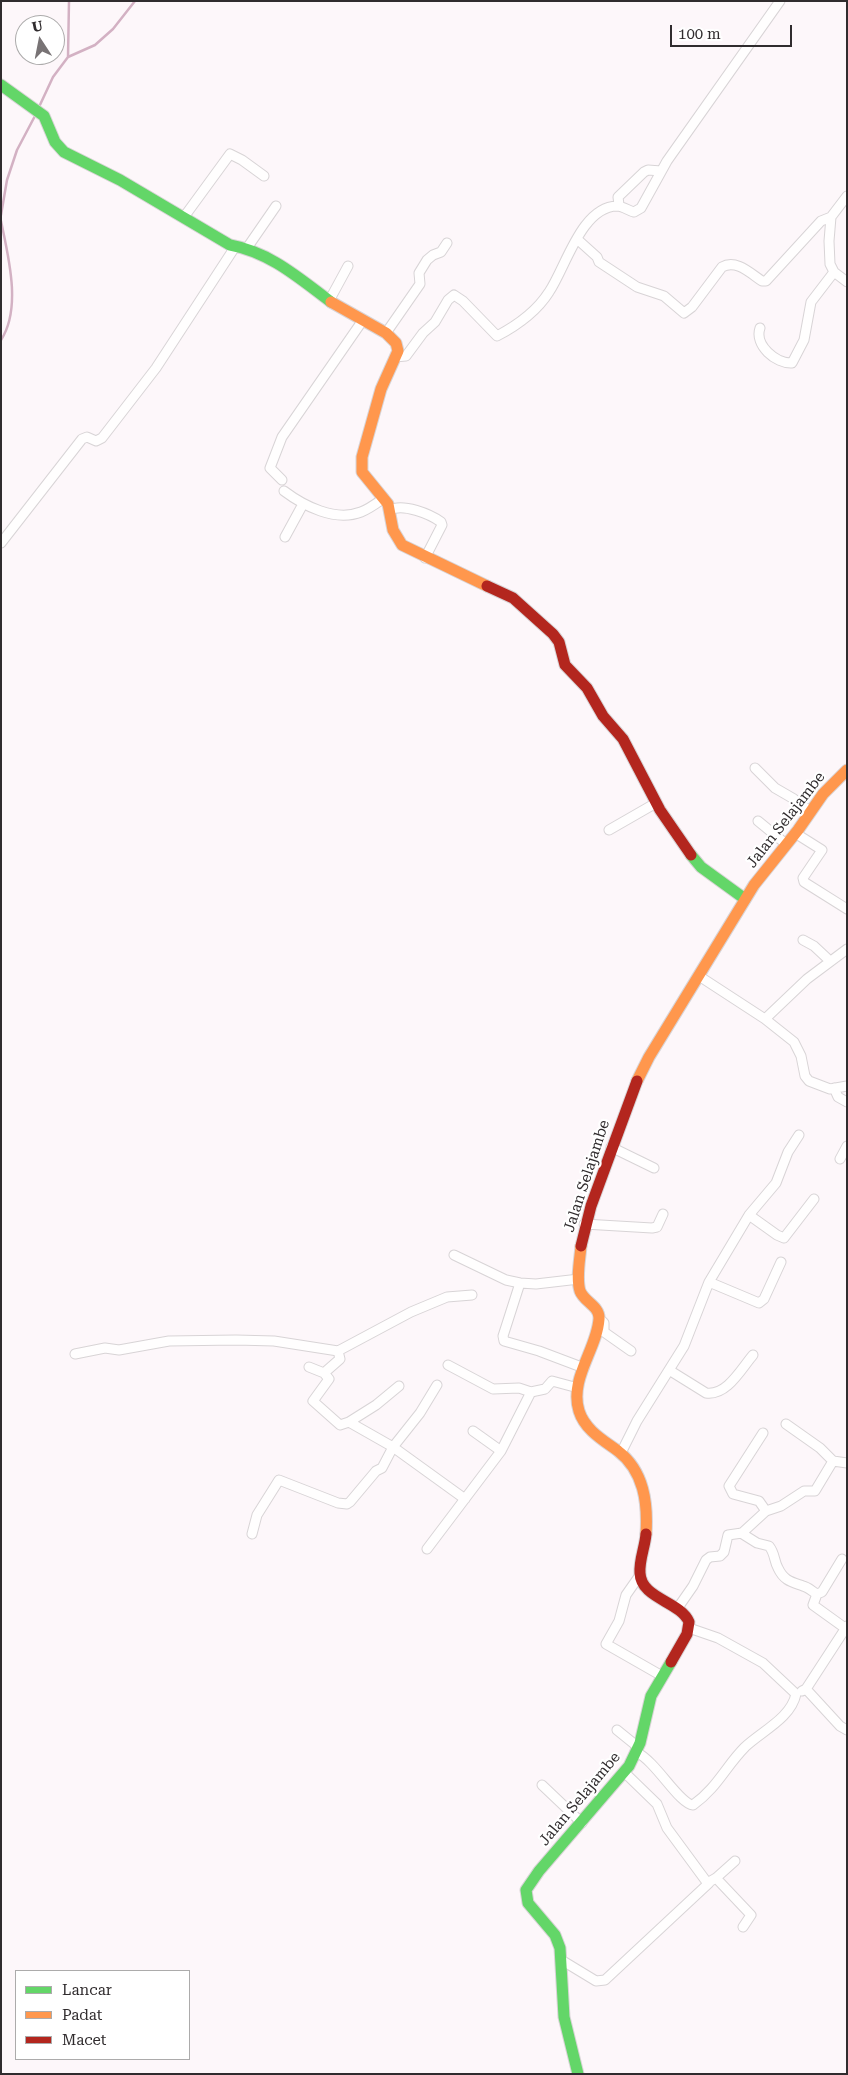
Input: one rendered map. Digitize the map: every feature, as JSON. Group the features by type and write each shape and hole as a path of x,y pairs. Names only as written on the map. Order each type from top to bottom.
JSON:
{"street":[{"path":"395,357 406,356 423,333 435,322 448,300 454,295 469,307 494,335 500,334 533,311 550,292 577,239 592,216 619,205 632,212 641,208 662,171 780,1"},
{"path":"1,85 44,116 55,142 64,152 120,180 241,247 280,264 352,316 386,332 397,346 398,351 381,389 360,463 364,477 384,498 390,510 393,530 398,541 425,558 513,598 554,634 559,642 565,666 588,688 603,716 619,733 656,803 682,844 701,867 745,899"},
{"path":"184,217 230,154 264,176"},
{"path":"619,205 618,197 644,172 648,170 662,171"},
{"path":"847,196 831,218 829,256 834,272 847,282"},
{"path":"1,543 82,439 87,437 100,441 149,378 209,289 276,206"},
{"path":"577,239 601,263 637,287 664,296 684,313 692,307 722,267 737,264 762,281 766,281 821,221 831,218"},
{"path":"386,332 420,284 419,273 433,254 441,252 447,243"},
{"path":"329,301 348,266"},
{"path":"760,328 759,336 764,349 783,362 792,363 804,340 811,302 834,272"},
{"path":"282,480 270,468 282,437 363,320"},
{"path":"284,491 303,504 329,513 352,514 362,512 384,498"},
{"path":"285,537 303,504"},
{"path":"390,510 396,507 420,512 441,522 442,525 425,558"},
{"path":"754,768 775,788 794,799 810,812"},
{"name":"Jalan Selajambe","path":"599,1320 598,1310 582,1296 579,1279 580,1250 584,1224 634,1087 644,1066 745,899 823,794 847,770"},
{"path":"609,830 656,803"},
{"path":"758,821 786,844"},
{"path":"795,833 822,850 804,878 804,882 847,909"},
{"path":"802,940 814,946 830,961"},
{"path":"765,1019 830,961 847,949"},
{"path":"699,976 765,1019 794,1042 805,1076 809,1081 823,1088 847,1086"},
{"path":"834,1088 838,1097 847,1102"},
{"path":"621,1453 637,1421 684,1346 709,1282 749,1215 776,1183 788,1152 799,1135"},
{"path":"840,1159 847,1146"},
{"path":"611,1147 654,1168"},
{"path":"749,1215 784,1238 814,1199"},
{"path":"584,1224 652,1228 657,1227 662,1214"},
{"path":"454,1255 506,1280 520,1283 536,1284 579,1279"},
{"path":"709,1282 759,1304 764,1298 781,1262"},
{"path":"520,1283 503,1336 504,1341 539,1351 584,1368"},
{"path":"75,1354 105,1348 119,1350 169,1341 236,1340 274,1341 338,1351 411,1312 447,1298 472,1295"},
{"path":"630,1351 604,1332 604,1324 599,1320 578,1388 577,1402 582,1418 598,1437 621,1453 636,1469 642,1490 646,1541 640,1576 626,1594 618,1621 606,1644 662,1676"},
{"path":"324,1373 340,1359 338,1351"},
{"path":"669,1370 706,1393 711,1394 723,1390 753,1355"},
{"path":"448,1365 493,1389 519,1388 531,1392 545,1389 552,1381 578,1388"},
{"path":"309,1367 324,1373 329,1381 315,1396 314,1404 339,1425 349,1422 376,1405 399,1386"},
{"path":"252,1534 257,1515 277,1481 282,1480 326,1499 347,1504 376,1471 382,1468 393,1446 420,1413 437,1385"},
{"path":"427,1550 501,1451 531,1392"},
{"path":"349,1422 393,1446 465,1499"},
{"path":"786,1424 820,1448 833,1461 847,1463"},
{"path":"473,1431 501,1451"},
{"path":"763,1433 728,1486 733,1494 759,1501 766,1511"},
{"path":"677,1609 693,1586 706,1560 710,1557 720,1556 724,1552 728,1535 741,1533 766,1511 781,1506 804,1491 815,1491 833,1461"},
{"path":"741,1533 757,1543 769,1546 778,1569 788,1581 803,1586 817,1594"},
{"path":"796,1694 806,1689 846,1627 813,1605 817,1594 822,1592 842,1559"},
{"path":"640,1576 647,1588 688,1619 689,1628 723,1641 763,1663 796,1694"},
{"name":"Jalan Selajambe","path":"578,2074 562,2007 563,1961 557,1939 528,1903 526,1893 539,1871 624,1772 637,1750 649,1700 689,1628"},
{"path":"806,1689 837,1724 847,1730"},
{"path":"617,1730 650,1760 685,1802 693,1805 716,1786 745,1747 788,1711 794,1704 796,1694"},
{"path":"624,1772 657,1804 667,1828 712,1880 751,1914 742,1926"},
{"path":"542,1786 582,1823"},
{"path":"563,1961 596,1981 605,1980 712,1880 735,1861"}],"waterway":[{"path":"39,107 53,77 68,57 69,1"},
{"path":"68,57 95,45 113,29 135,1"},
{"path":"1,215 7,180 17,150 36,114"},
{"path":"1,221 12,281 11,313 1,340"}],"traffic: fast":[{"path":"1,85 44,116 55,142 64,152 120,180 230,245 258,254 284,267 331,302"},
{"path":"691,855 701,867 745,899"},
{"path":"578,2074 564,2017 560,1948 555,1935 528,1903 526,1890 539,1871 629,1766 640,1743 651,1696 671,1662"}],"traffic: slow":[{"path":"331,302 386,333 396,343 398,351 381,389 362,457 362,472 388,504 393,530 402,545 487,586"},
{"path":"637,1081 649,1057 754,885 798,830 823,794 847,770"},
{"path":"581,1246 578,1274 580,1291 597,1311 599,1319 594,1342 580,1376 577,1399 579,1411 590,1429 618,1451 634,1468 645,1499 646,1534"}],"traffic: jam":[{"path":"487,586 513,598 553,634 559,642 565,665 587,688 603,716 623,739 660,810 691,855"},
{"path":"581,1246 591,1206 637,1081"},
{"path":"646,1534 640,1568 642,1582 647,1589 678,1609 689,1622 687,1634 671,1662"}]}
